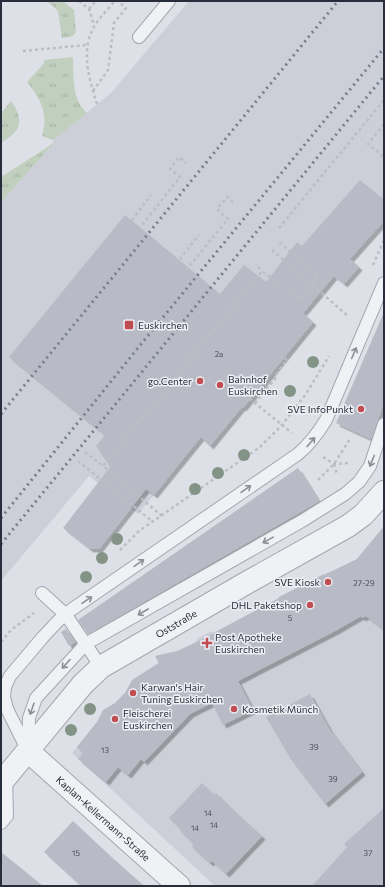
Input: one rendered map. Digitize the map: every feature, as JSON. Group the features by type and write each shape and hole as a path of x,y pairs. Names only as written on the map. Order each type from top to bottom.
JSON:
{"street":[{"name":"Oststraße","path":"3,780 101,666 348,526 363,515 382,495"},
{"name":"Kaplan-Kellermann-Straße","path":"28,750 179,886"}],"lane":[{"path":"139,37 168,1"},
{"path":"28,750 8,709 4,697 5,687 10,676 58,621 308,446 326,420 384,283"},
{"path":"28,750 29,718 36,698 86,644 326,507 345,494 359,482 370,466 384,424"},
{"path":"47,597 66,615 101,666"},
{"path":"1,823 7,816 3,780"}],"path":[{"path":"79,1 89,9 94,26"},
{"path":"89,9 96,1"},
{"path":"97,104 88,69 87,45 94,26 114,1"},
{"path":"93,91 108,70 114,24 126,8 120,2"},
{"path":"23,51 87,45"},
{"path":"279,228 384,100"},
{"path":"384,124 368,144 384,157"},
{"path":"135,234 180,177 170,169 179,157 186,163"},
{"path":"132,220 151,195"},
{"path":"182,275 228,219 217,209 227,197 234,204"},
{"path":"176,264 199,235"},
{"path":"258,267 298,300 319,276 279,242"},
{"path":"272,250 349,317"},
{"path":"102,466 262,271"},
{"path":"206,330 211,334"},
{"path":"190,351 199,358"},
{"path":"117,552 139,531 260,448 282,425 306,394 332,351"},
{"path":"255,403 275,379 277,373 287,360 284,358"},
{"path":"240,391 296,436"},
{"path":"318,480 334,464 350,439"},
{"path":"85,452 162,516"},
{"path":"318,453 334,464"},
{"path":"78,461 153,522"},
{"path":"1,642 11,630 47,597"}],"shaded area":[{"name":"Bahnhof Euskirchen","path":"189,1 384,1 384,221 351,259 359,267 344,284 334,276 303,313 313,322 243,408 242,407 210,446 201,438 138,514 89,476 1,581 1,202 53,144 53,140 111,93"},
{"path":"381,530 384,533 384,886 215,886 72,753 97,722 148,669 149,670 158,663 157,660 163,654 172,654 183,649 197,641 196,639 212,631 213,633 279,599 279,597 309,583 308,582 356,560"}],"green space":[{"path":"47,1 63,1 74,10 76,32 73,36 62,38 58,11"},
{"path":"73,57 74,87 78,101 87,113 53,140 42,136 45,121 44,114 40,101 27,82 44,63 44,60"},
{"path":"11,101 18,114 19,125 17,130 8,139 1,143 1,113"},
{"path":"54,143 1,202 1,177"}],"building":[{"path":"360,180 384,200 384,221 350,259 359,267 344,284 334,276 303,313 313,322 243,408 242,407 210,446 201,437 154,495 146,489 99,549 90,549 63,528 110,467 96,446 105,435 9,357 125,215 220,294 244,265 266,282 297,242 302,246"},
{"path":"384,312 384,402 371,439 336,423"},
{"path":"298,468 319,501 88,634 78,620"},
{"path":"384,526 384,630 366,616 362,618 361,616 238,681 253,710 223,725 212,703 190,714 144,762 141,759 128,775 118,767 106,782 78,759 83,753 77,747 97,722 103,710 115,703 125,693 132,680 159,663 155,656 177,651 197,642 279,597 357,559"},
{"path":"66,629 75,642 69,646 61,632"},
{"path":"310,694 330,730 362,772 325,804 292,761 266,717"},
{"path":"202,783 214,795 216,793 262,836 226,874 212,861 210,863 192,847 194,844 169,818"},
{"path":"384,808 384,886 312,886 347,847 344,844"},
{"path":"73,821 144,886 81,886 44,852"},
{"path":"1,852 43,886 1,886"}],"railway":[{"path":"1,414 338,1"},
{"path":"1,518 146,338 384,48"},
{"path":"1,544 384,76"}],"place":[{"name":"Euskirchen","path":"129,325"},
{"name":"go.Center","path":"200,381"},
{"name":"Bahnhof Euskirchen","path":"220,385"},
{"name":"SVE InfoPunkt","path":"361,409"},
{"name":"SVE Kiosk","path":"328,582"},
{"name":"DHL Paketshop","path":"310,605"},
{"name":"Post Apotheke Euskirchen","path":"207,643"},
{"name":"Karwan's Hair Tuning Euskirchen","path":"133,693"},
{"name":"Kosmetik Münch","path":"234,709"},
{"name":"Fleischerei Euskirchen","path":"115,719"}]}
